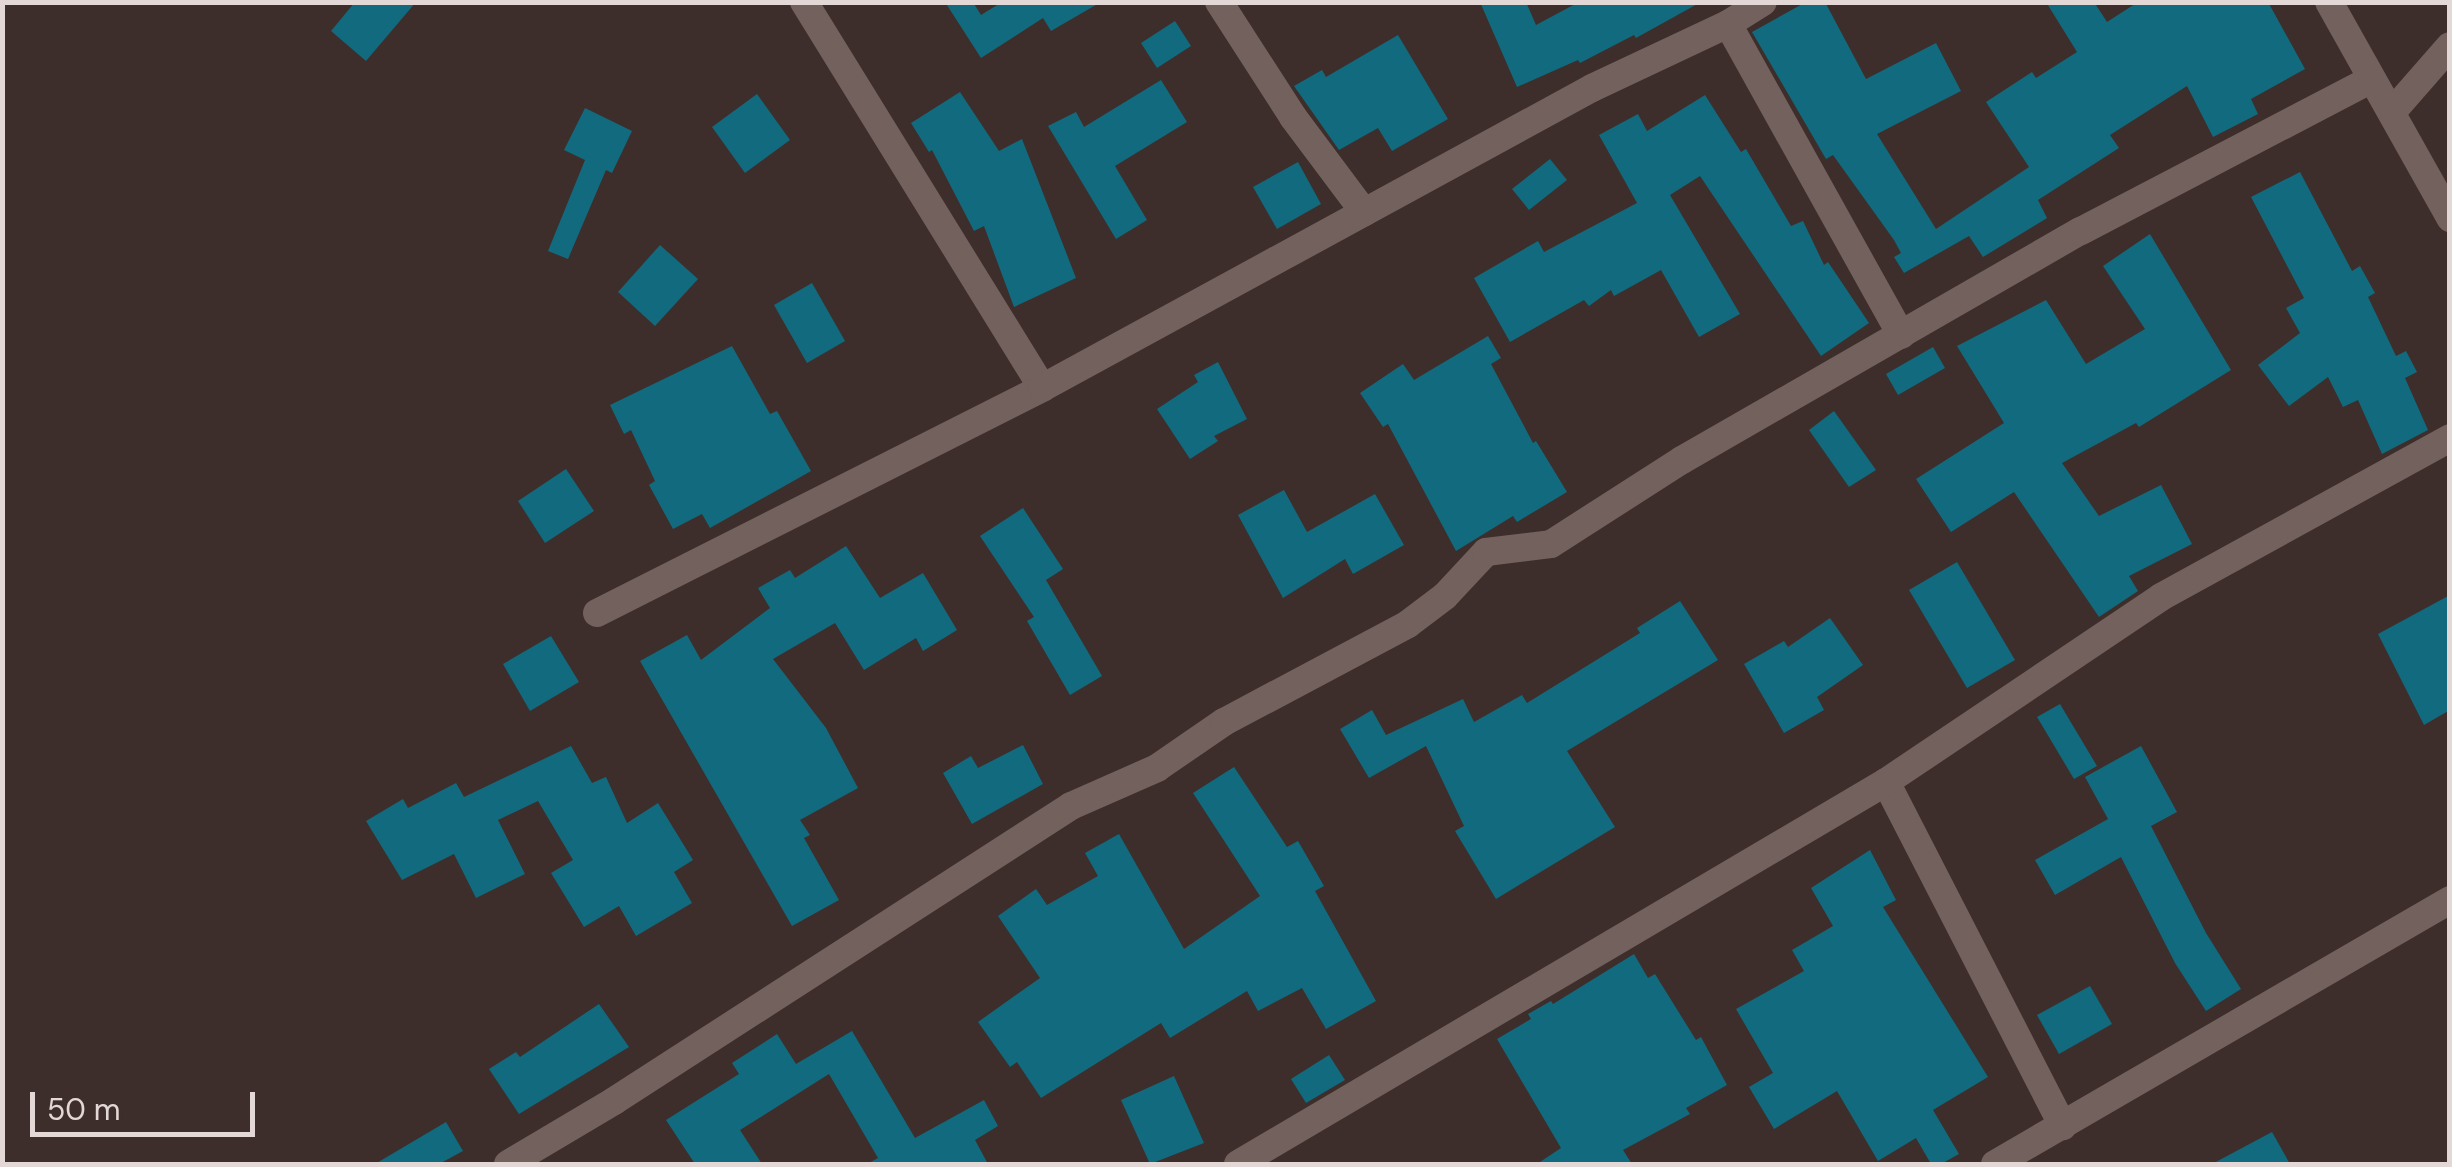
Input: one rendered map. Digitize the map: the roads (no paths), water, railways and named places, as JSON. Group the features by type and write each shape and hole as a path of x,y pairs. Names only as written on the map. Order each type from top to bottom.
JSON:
{"street":[{"path":"804,2 1042,388"},
{"path":"1218,2 1292,117 1364,212"},
{"path":"596,613 1042,388 1592,88 1728,24 1763,2"},
{"path":"2329,2 2450,218"},
{"path":"1728,24 1901,335"},
{"path":"2392,111 2450,46"},
{"path":"508,1164 614,1101 1072,806 1156,768 1224,722 1408,624 1445,596 1486,552 1551,544 1682,460 2081,231 2372,79"},
{"path":"1238,1164 1886,782 2161,597 2450,438"},
{"path":"1886,782 2062,1126"},
{"path":"1996,1164 2450,900"}]}
